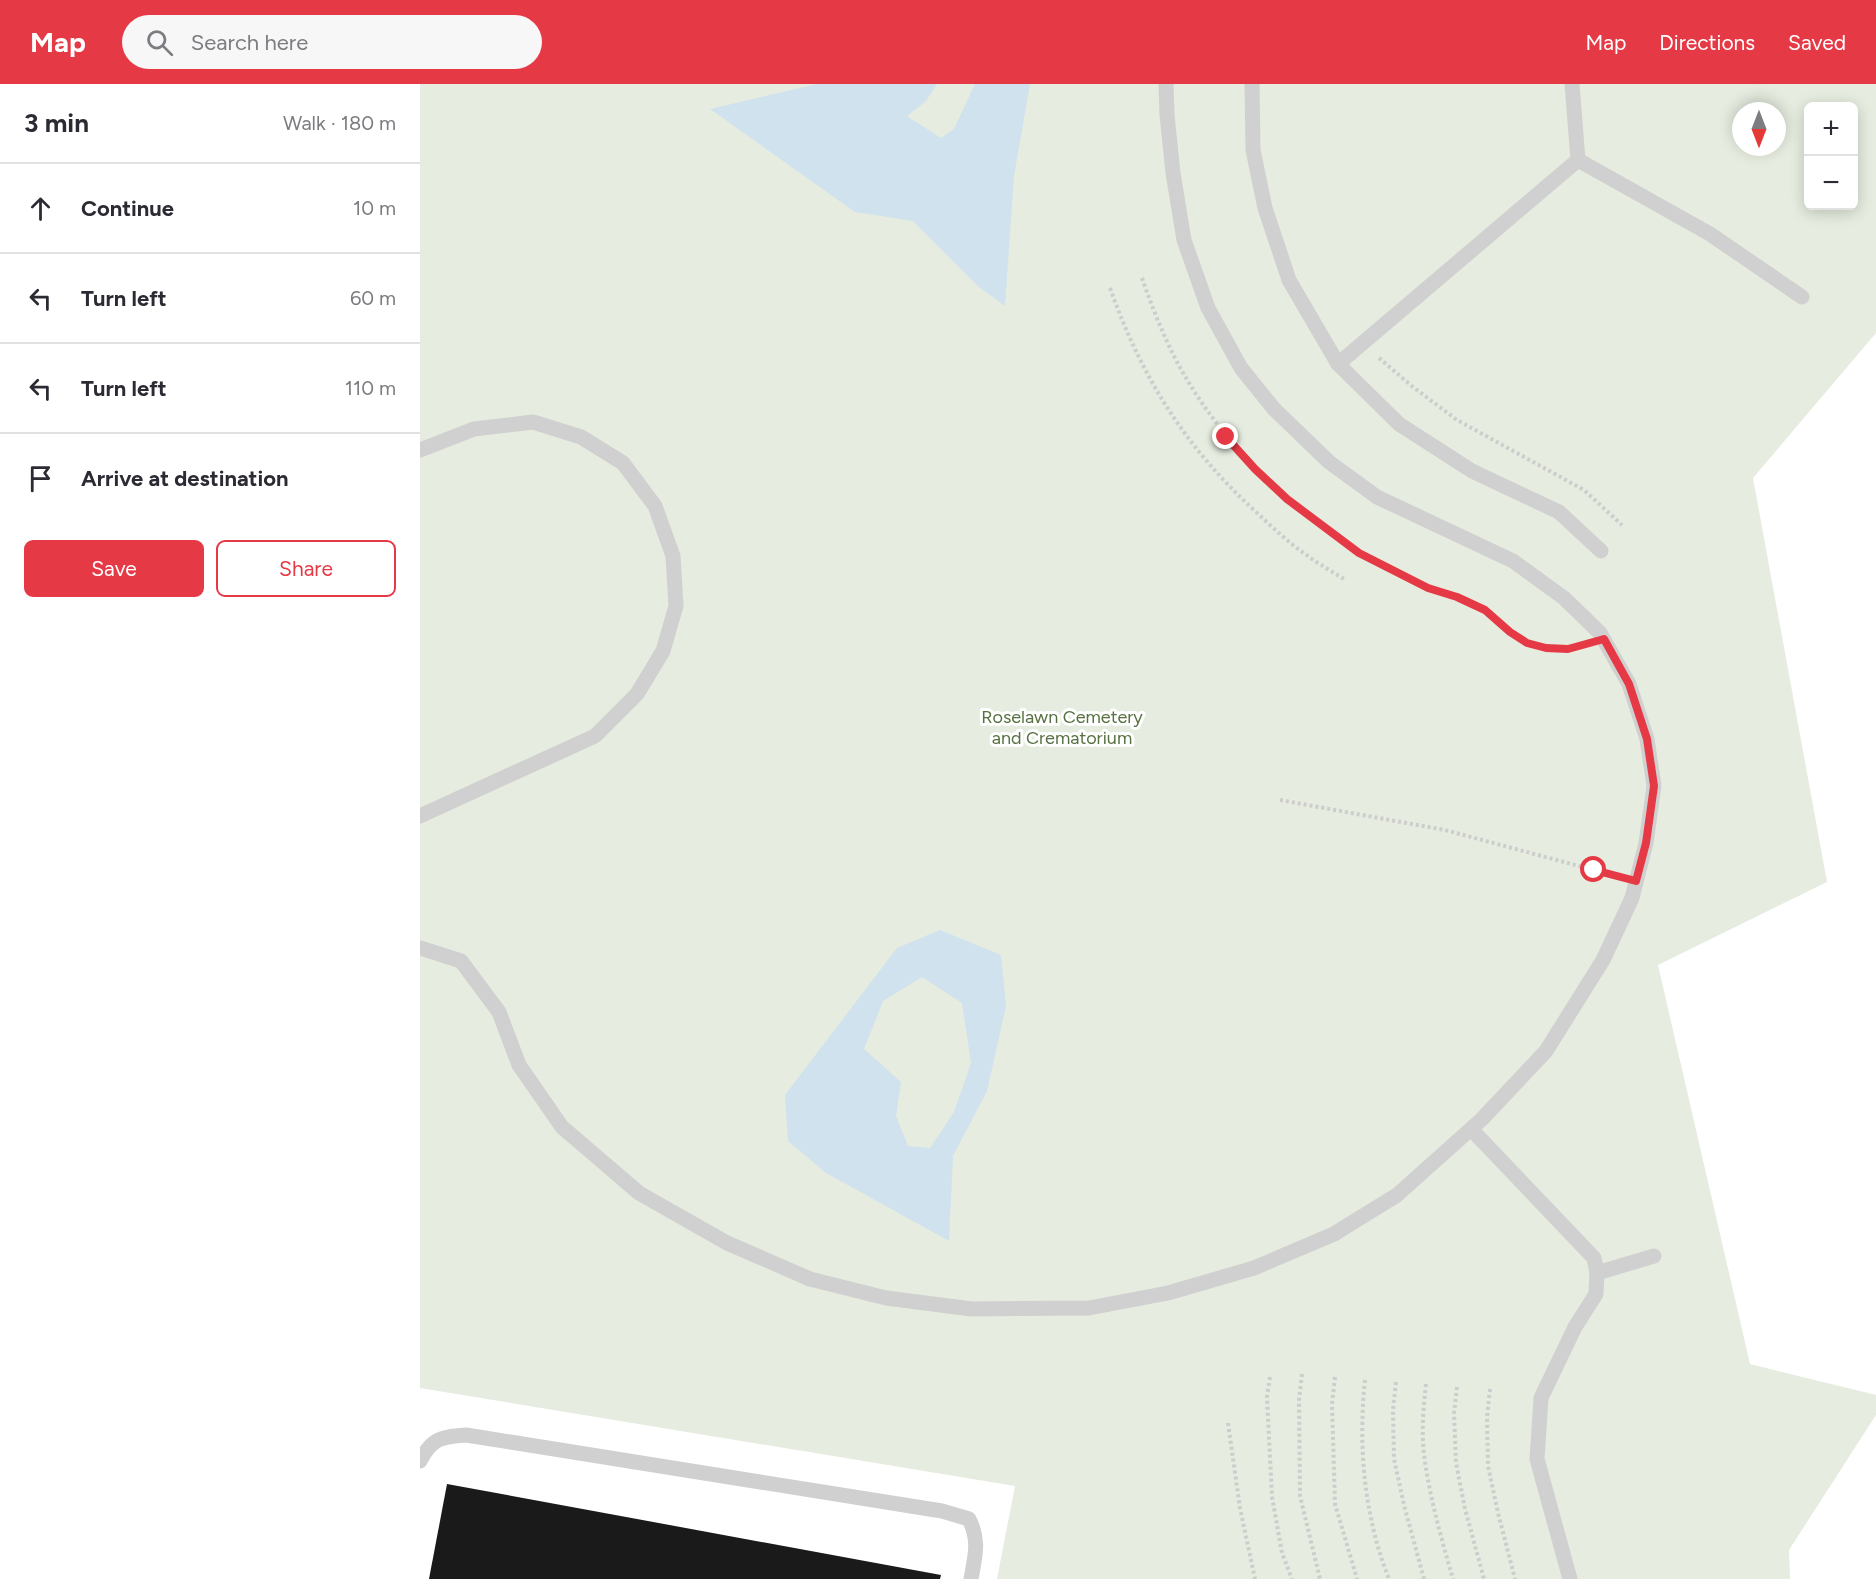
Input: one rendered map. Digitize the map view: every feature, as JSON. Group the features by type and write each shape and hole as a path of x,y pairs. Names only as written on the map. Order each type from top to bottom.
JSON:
{"lane":[{"path":"420,948 461,961 499,1012 519,1065 562,1127 639,1193 727,1243 810,1279 886,1298 972,1309 1089,1308 1168,1293 1254,1268 1334,1233 1397,1195 1471,1129 1546,1051 1603,960 1632,898 1646,843 1654,786 1647,739 1629,684 1600,633 1564,598 1513,561 1377,497 1329,462 1274,409 1241,368 1208,308 1184,240 1173,174 1166,84"},
{"path":"1252,84 1253,150 1265,208 1289,280 1338,364 1399,424 1472,471 1559,512 1601,551"},
{"path":"1572,84 1578,160"},
{"path":"1338,364 1578,160"},
{"path":"1578,160 1710,234 1802,297"},
{"path":"420,450 474,429 533,422 581,437 623,463 655,506 673,556 676,606 663,651 637,694 595,736 420,816"},
{"path":"1471,1129 1594,1258 1598,1273 1596,1294 1575,1327 1541,1398 1537,1459 1570,1579"},
{"path":"1598,1273 1654,1256"},
{"path":"420,1461 426,1450 443,1436 466,1435 942,1511 969,1519 975,1531 976,1549 971,1579"}],"path":[{"path":"1142,278 1157,321 1177,363 1200,402 1226,437 1255,469 1294,505 1359,553 1428,588 1457,597 1485,610 1510,632 1527,643 1546,648 1568,649 1604,639"},
{"path":"1110,288 1122,322 1154,389 1202,457 1233,492 1267,523 1304,553 1344,579"},
{"path":"1362,344 1457,420 1584,490 1622,525"},
{"path":"1280,800 1445,830 1636,881"},
{"path":"1302,1374 1299,1400 1300,1496 1320,1579"},
{"path":"1270,1377 1267,1397 1272,1497 1282,1553 1292,1579"},
{"path":"1335,1377 1332,1404 1335,1504 1357,1579"},
{"path":"1365,1380 1362,1407 1363,1457 1368,1505 1382,1561 1389,1579"},
{"path":"1396,1382 1393,1409 1394,1459 1424,1579"},
{"path":"1426,1384 1423,1411 1425,1461 1434,1507 1453,1579"},
{"path":"1457,1387 1454,1413 1456,1463 1465,1509 1484,1579"},
{"path":"1490,1389 1487,1417 1488,1466 1515,1579"},
{"path":"1228,1423 1240,1508 1255,1579"}],"green space":[{"name":"Roselawn Cemetery and Crematorium","path":"420,84 1876,84 1876,333 1753,478 1827,882 1658,965 1750,1364 1876,1395 1876,1415 1789,1550 1790,1579 997,1579 1015,1486 420,1388"}],"water":[{"path":"817,84 937,84 926,101 907,116 941,138 954,129 975,84 1030,84 1014,176 1005,306 979,287 913,221 855,212 710,109"},
{"path":"940,930 1001,955 1006,1006 987,1091 953,1156 949,1241 826,1173 788,1141 785,1095 897,948","holes":["922,977 962,1003 971,1063 954,1112 930,1148 908,1146 896,1116 901,1082 864,1049 883,1001"]}],"building":[{"path":"447,1484 941,1575 940,1579 429,1579"}],"route":[{"path":"1226,437 1287,499 1359,553 1428,588 1457,597 1485,610 1510,632 1527,643 1546,648 1568,649 1604,639 1629,684 1647,739 1654,786 1646,843 1636,881 1594,870"}]}
